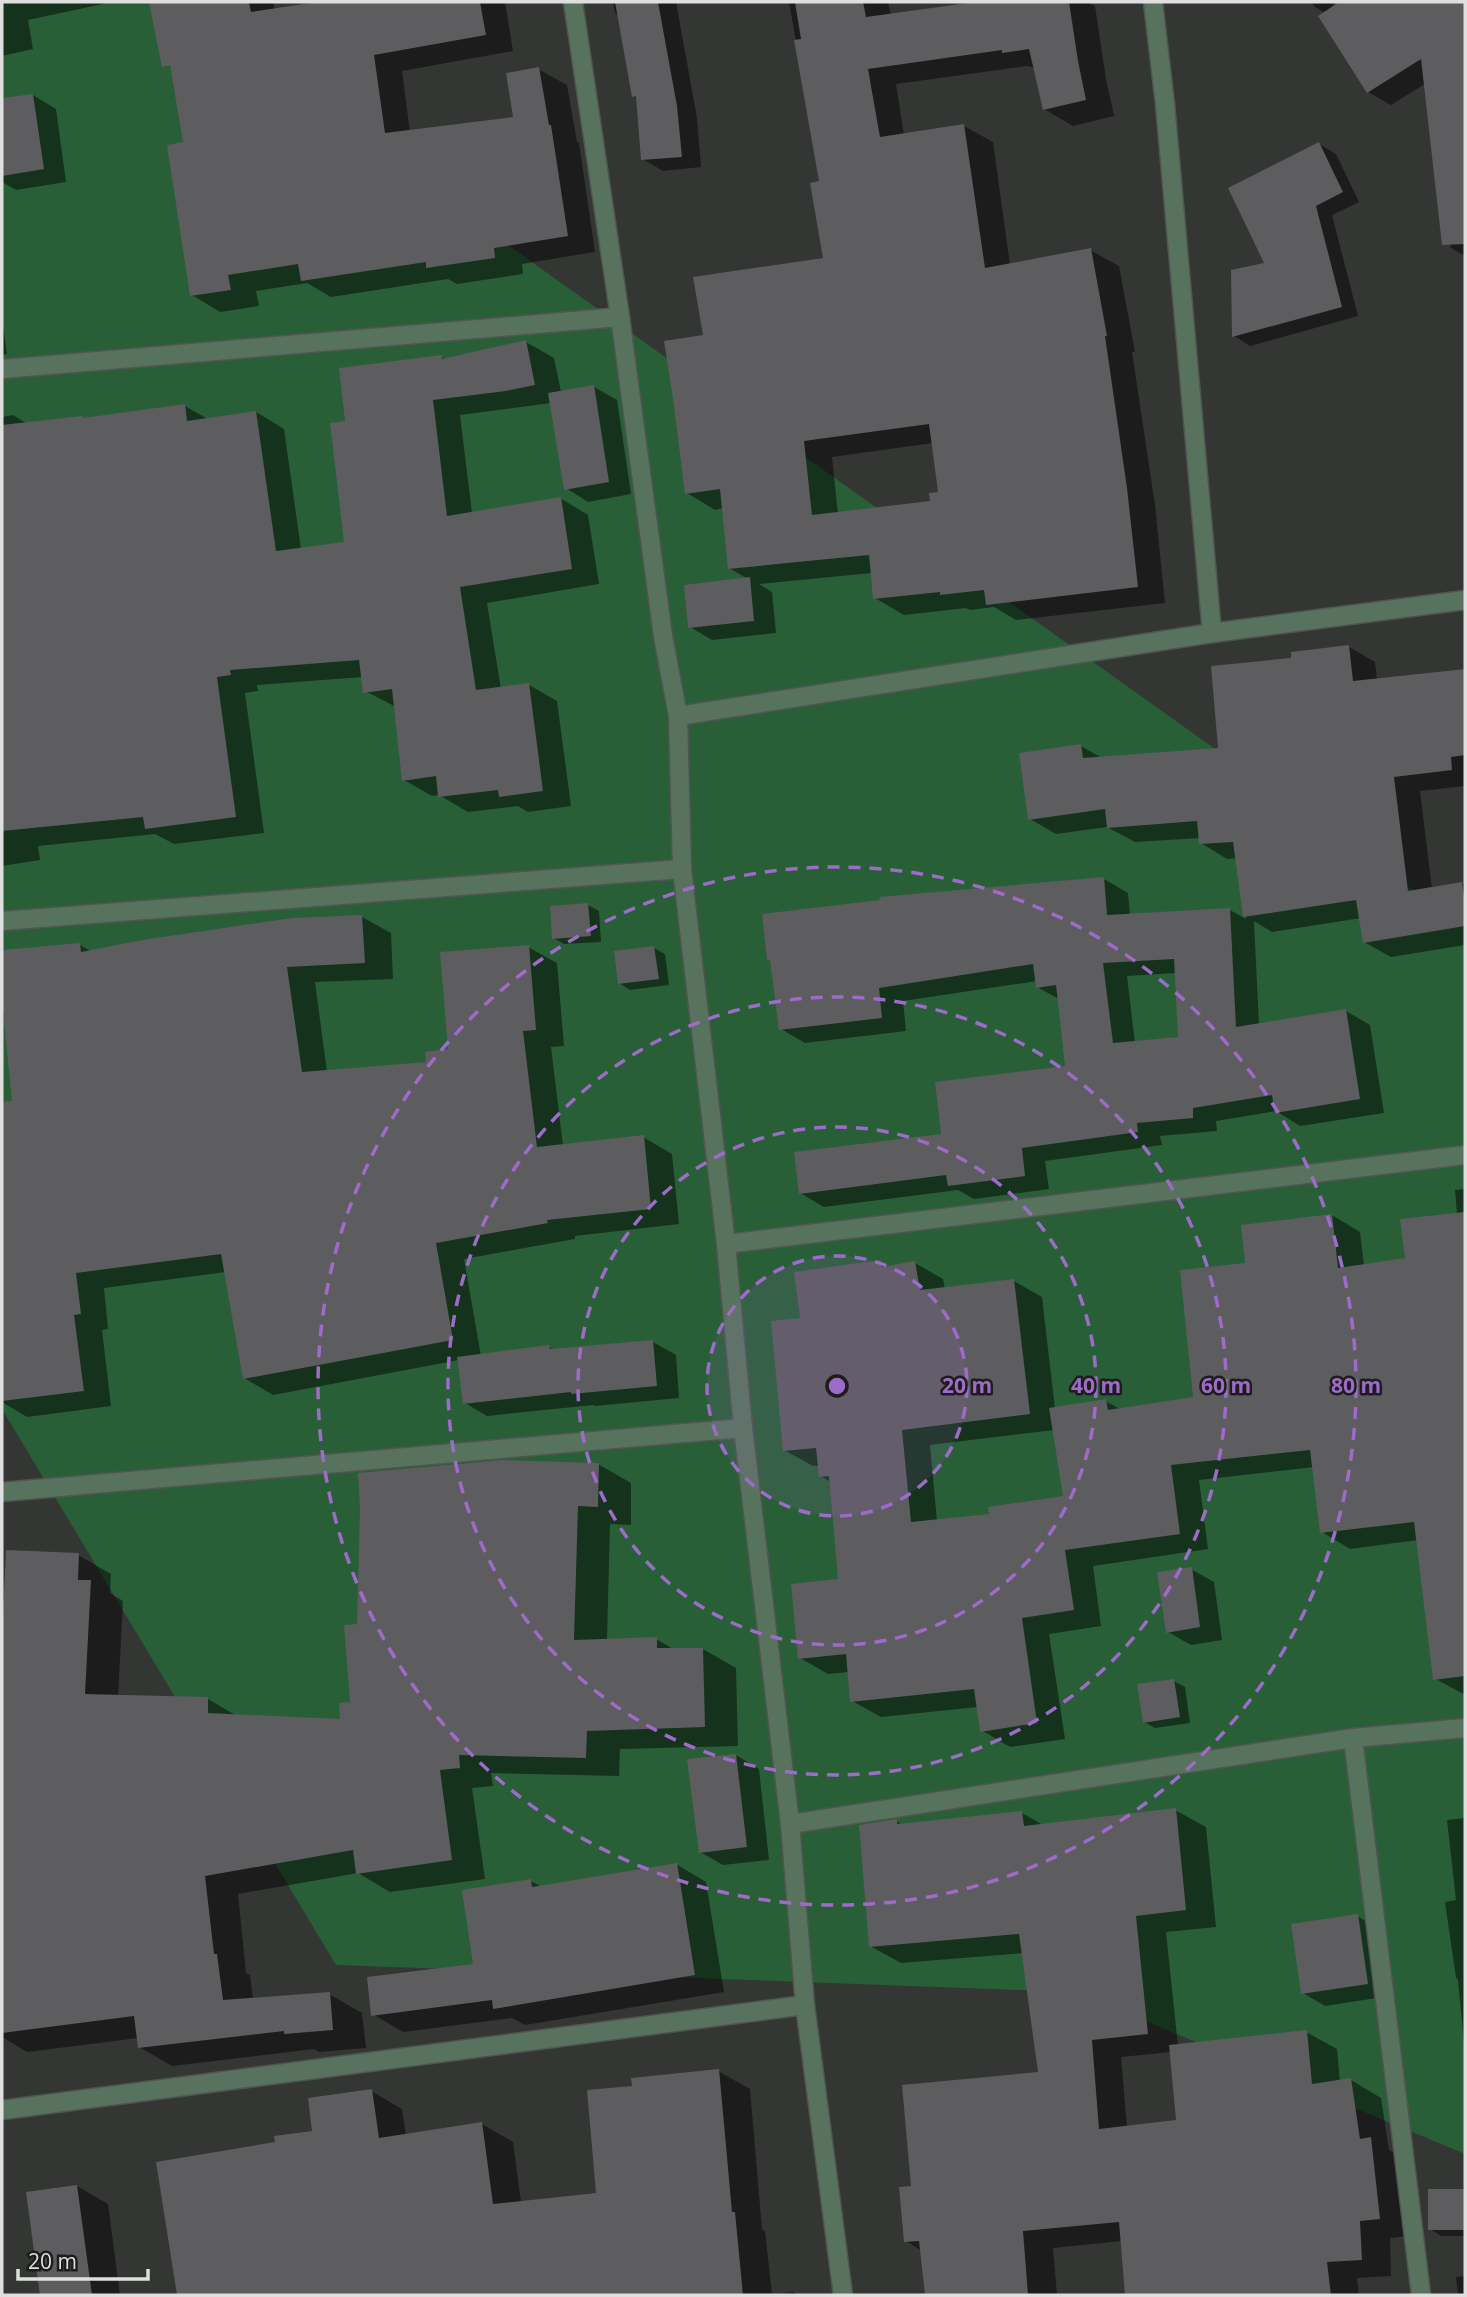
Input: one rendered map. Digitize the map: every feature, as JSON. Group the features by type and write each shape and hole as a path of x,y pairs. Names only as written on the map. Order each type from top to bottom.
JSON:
{"street":[{"path":"573,2 620,317 663,636 678,716 682,869 726,1244 743,1428 790,1824 805,2005 844,2295"},
{"path":"1153,2 1165,104 1212,633"},
{"path":"2,369 620,317"},
{"path":"678,716 1212,633 1465,600"},
{"path":"2,921 682,869"},
{"path":"726,1244 1465,1155"},
{"path":"2,1492 743,1428"},
{"path":"790,1824 1353,1738 1465,1728"},
{"path":"1353,1738 1421,2295"},
{"path":"2,2110 805,2005"}],"green space":[{"path":"2,2 167,2 1465,927 1465,2154 1076,1992 336,1965 2,1409"}],"building":[{"path":"149,2 249,2 251,12 317,2 480,2 486,35 374,55 385,133 513,117 506,73 539,67 568,236 494,248 495,258 426,268 426,262 301,281 298,264 228,275 231,290 190,296 167,145 183,142 170,65 162,67"},
{"path":"615,2 658,2 677,106 682,157 641,160 636,96 632,97"},
{"path":"795,2 863,2 866,17 975,2 1069,2 1086,100 1043,110 1029,49 1002,53 1002,50 868,69 880,137 964,124 985,268 1091,248 1107,336 1138,587 986,605 984,590 873,599 869,555 728,569 720,489 685,494 664,341 703,335 693,277 823,258 810,183 819,181 794,40 801,39","holes":["929,424 938,492 929,493 930,501 812,515 804,441"]},
{"path":"1339,2 1465,2 1465,244 1442,245 1421,59 1367,93 1318,16"},
{"path":"33,94 44,169 2,176 2,98"},
{"path":"1319,142 1343,192 1316,206 1342,307 1232,337 1231,270 1264,263 1228,188"},
{"path":"526,340 535,385 433,400 447,516 561,497 572,569 460,587 476,690 529,683 543,791 499,797 498,790 438,797 436,776 402,781 392,689 363,693 359,660 230,670 231,675 217,677 236,817 145,829 143,817 2,831 2,425 83,418 185,404 187,421 256,411 276,551 344,542 330,423 345,421 339,368 442,355 442,359"},
{"path":"594,385 609,482 564,490 548,393"},
{"path":"750,577 754,621 688,628 684,585"},
{"path":"1349,645 1353,681 1465,669 1465,755 1451,757 1452,770 1394,777 1408,891 1462,882 1465,926 1363,943 1356,900 1243,917 1233,842 1199,844 1197,821 1107,828 1105,809 1028,820 1019,753 1081,744 1083,758 1218,748 1211,666 1291,658 1291,652"},
{"path":"1104,877 1107,915 1230,908 1236,1027 1346,1009 1360,1099 1275,1113 1272,1095 1193,1108 1193,1118 1137,1123 1138,1132 1022,1148 1025,1176 948,1186 946,1175 799,1194 794,1152 941,1134 935,1082 1065,1066 1056,985 1036,988 1033,964 879,988 882,1018 779,1030 762,914 880,900 879,897","holes":["1174,959 1178,1037 1113,1043 1103,963"]},
{"path":"588,903 591,936 552,939 550,906"},
{"path":"362,915 365,963 287,967 302,1072 426,1062 425,1052 448,1049 440,952 529,945 536,1030 523,1031 537,1147 644,1135 651,1209 547,1220 548,1223 436,1243 453,1340 243,1379 221,1254 76,1273 81,1314 74,1315 84,1391 2,1401 2,1102 12,1101 2,1001 2,950 80,943 81,952 158,937 149,939 292,918"},
{"path":"654,946 659,979 618,984 614,951"},
{"path":"1465,1212 1465,1676 1433,1680 1414,1522 1320,1533 1310,1450 1171,1465 1180,1534 1065,1550 1074,1610 1022,1618 1037,1723 980,1732 974,1689 850,1702 846,1654 798,1659 791,1584 838,1579 829,1476 819,1477 816,1448 783,1451 771,1321 800,1318 794,1272 881,1260 882,1267 915,1261 920,1290 1014,1279 1030,1414 902,1430 911,1522 989,1514 988,1507 1063,1496 1049,1408 1106,1399 1108,1410 1193,1397 1180,1270 1245,1263 1241,1225 1332,1214 1338,1268 1405,1258 1400,1219"},
{"path":"653,1340 657,1386 463,1404 457,1357 549,1345 550,1349"},
{"path":"504,1460 599,1463 598,1507 578,1506 574,1640 657,1637 657,1648 703,1648 705,1727 587,1731 586,1758 459,1755 460,1768 440,1770 452,1860 356,1874 353,1850 205,1876 214,1954 217,1954 223,2000 330,1992 333,2030 284,2034 284,2031 138,2048 134,2016 2,2033 2,1637 6,1550 79,1553 78,1580 91,1580 85,1694 208,1697 208,1713 340,1719 339,1703 350,1702 344,1625 357,1624 360,1509 358,1473"},
{"path":"1192,1567 1200,1627 1166,1633 1157,1572"},
{"path":"1174,1679 1180,1717 1143,1723 1137,1684"},
{"path":"736,1754 747,1847 699,1853 687,1759"},
{"path":"1176,1808 1186,1910 1136,1916 1148,2034 1092,2040 1099,2129 1176,2120 1169,2045 1307,2030 1312,2084 1351,2078 1360,2139 1371,2137 1380,2219 1360,2221 1362,2260 1327,2262 1331,2295 1125,2295 1119,2222 1023,2231 1028,2295 925,2295 919,2241 904,2242 899,2187 911,2186 902,2085 1038,2072 1019,1934 869,1947 859,1825 897,1819 897,1824 1022,1811 1024,1826"},
{"path":"677,1863 695,1975 493,2009 492,2000 371,2016 367,1977 473,1964 462,1890 531,1879 532,1887"},
{"path":"1358,1914 1368,1984 1301,1994 1291,1924"},
{"path":"719,2069 732,2212 735,2212 743,2295 177,2295 156,2162 275,2142 274,2136 312,2131 308,2098 372,2089 379,2138 482,2122 493,2204 596,2193 587,2090 632,2086 631,2078"},
{"path":"77,2185 92,2295 40,2295 26,2192"},
{"path":"1428,2189 1465,2189 1465,2230 1428,2230"}]}
